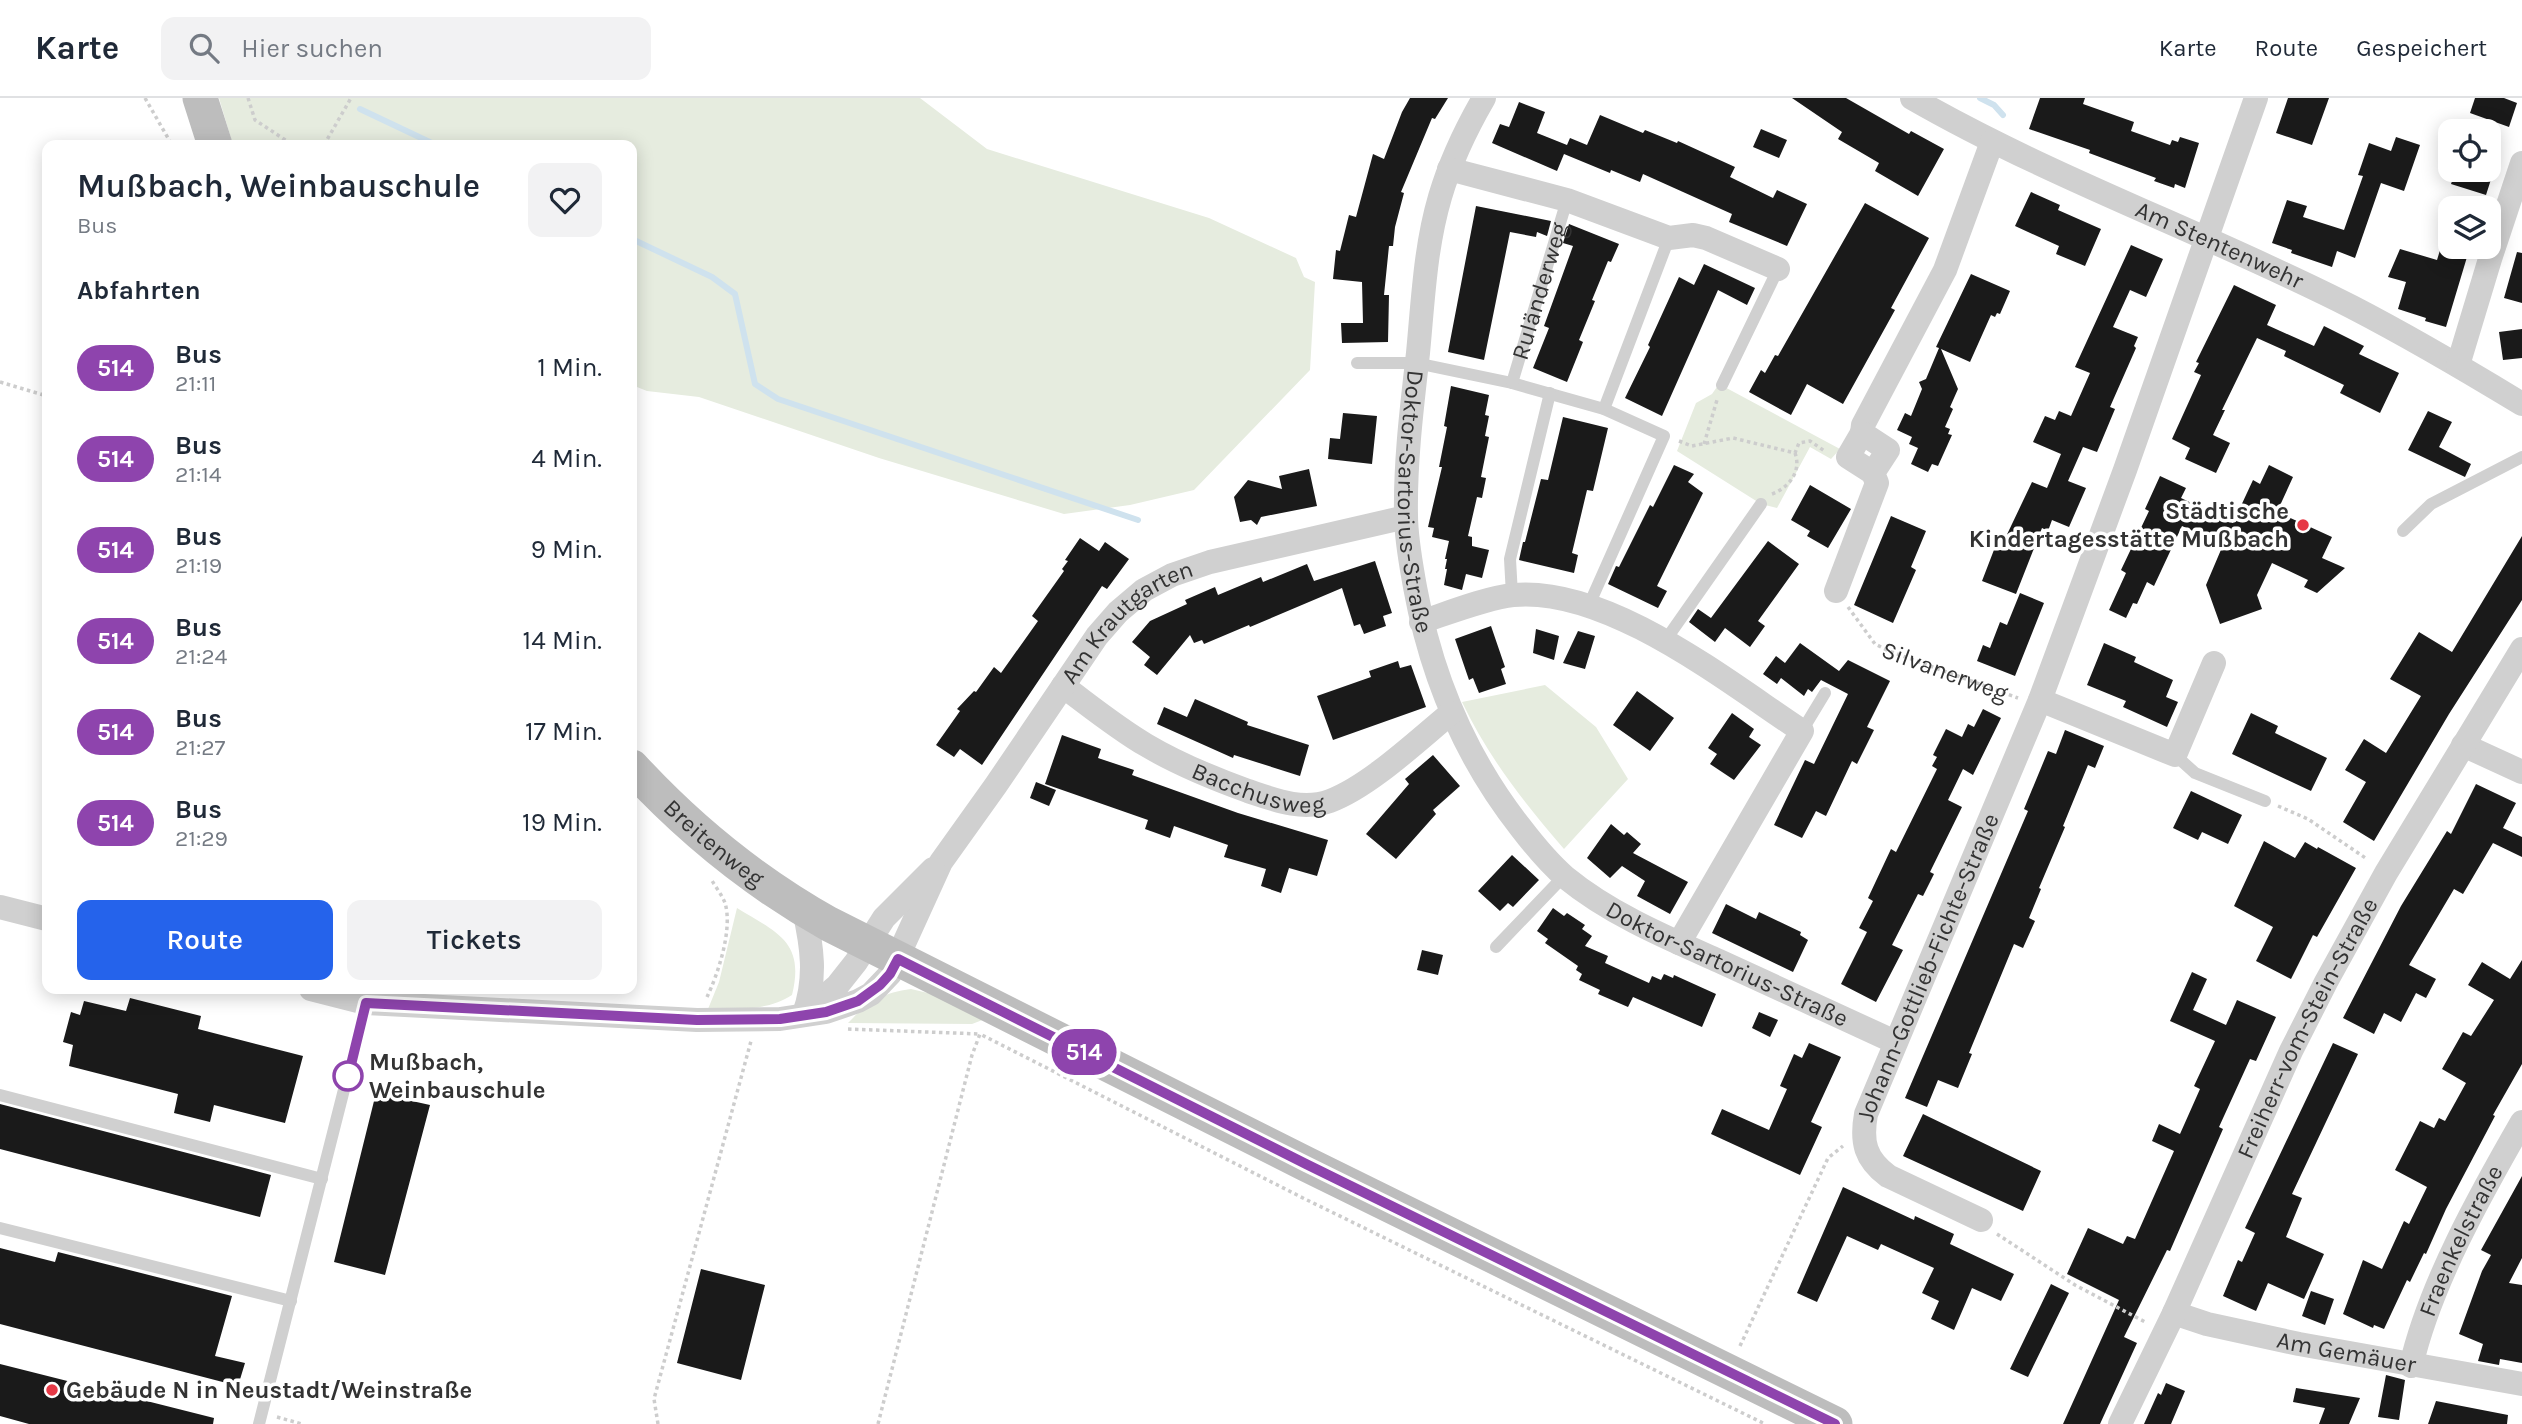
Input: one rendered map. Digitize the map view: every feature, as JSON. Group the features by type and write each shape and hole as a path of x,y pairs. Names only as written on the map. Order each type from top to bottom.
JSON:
{"main road":[{"path":"200,98 213,140"},
{"name":"Breitenweg","path":"637,772 719,850 759,881 804,910 1835,1424"}],"street":[{"name":"Doktor-Sartorius-Straße","path":"1484,98 1449,169 1428,250 1416,363 1406,517 1410,557 1422,621 1431,658 1451,713 1479,767 1506,810 1536,848 1564,876 1600,901 1679,943 1895,1042"},
{"name":"Am Stentenwehr","path":"1912,98 1992,142 2351,306 2522,404"},
{"name":"Johann-Gottlieb-Fichte-Straße","path":"1980,1220 1888,1176 1871,1160 1864,1136 1866,1114 2039,703 2125,470 2256,98"},
{"path":"1836,592 1877,483 1873,473 1848,457 1945,270 1992,142"},
{"path":"2458,365 2522,163"},
{"name":"Ruländerweg","path":"1449,169 1567,200 1669,238 1693,235 1706,238 1778,269"},
{"path":"1862,433 1888,450 1873,473"},
{"name":"Am Krautgarten","path":"883,951 1097,636 1118,612 1144,590 1172,575 1210,562 1406,517"},
{"path":"1422,621 1512,595 1538,595 1589,605 1665,641 1802,731 1679,943"},
{"name":"Freiherr-vom-Stein-Straße","path":"2120,1424 2169,1323 2291,1051 2343,950 2386,873 2522,649"},
{"path":"2039,703 2175,755 2214,663"},
{"name":"Bacchusweg","path":"1063,687 1143,743 1173,760 1255,793 1292,804 1310,806 1351,790 1451,713"},
{"path":"2463,746 2522,772"},
{"name":"Am Krautgarten","path":"883,951 892,908 941,862"},
{"path":"0,907 42,918"},
{"path":"804,910 813,965 811,990 804,1014"},
{"path":"331,994 366,1003 697,1020 757,1020 804,1014 842,1008 864,997 890,974 883,951 804,1014"},
{"name":"Fraenkelstraße","path":"2411,1366 2424,1323 2463,1232 2522,1122"},
{"name":"Am Gemäuer","path":"2169,1323 2190,1320 2411,1366 2522,1384"}],"lane":[{"name":"Ruländerweg","path":"1512,383 1567,200"},
{"path":"1604,409 1669,238"},
{"name":"Ruländerweg","path":"1722,385 1778,269"},
{"path":"1357,363 1416,363 1512,383 1604,409 1664,436 1589,605"},
{"path":"1512,595 1510,559 1550,393"},
{"path":"2403,531 2431,504 2522,457"},
{"path":"1665,641 1761,504"},
{"path":"1802,731 1825,693"},
{"path":"2175,755 2195,773 2265,801"},
{"path":"1496,947 1564,876"},
{"path":"260,1419 366,1003"},
{"path":"0,1095 322,1179"},
{"path":"0,1228 291,1301"}],"path":[{"path":"145,98 169,140"},
{"path":"248,98 256,120 286,140"},
{"path":"327,140 351,98"},
{"path":"0,382 42,395"},
{"path":"1704,444 1722,385"},
{"path":"1664,436 1692,446 1733,439 1795,453"},
{"path":"1761,504 1770,495 1786,489 1798,462 1795,453 1799,443 1810,442 1833,457 1848,457"},
{"name":"Silvanerweg","path":"1836,592 1875,644 2039,703"},
{"path":"2265,801 2308,819 2386,873"},
{"path":"697,1020 716,980 727,933 725,905 709,875"},
{"path":"804,1014 824,1025 860,1031 980,1034 1028,1024"},
{"path":"659,1424 656,1422 654,1399 757,1020"},
{"path":"877,1424 980,1034"},
{"path":"980,1034 1305,1199 1765,1424"},
{"path":"1728,1372 1828,1158 1846,1143 1864,1136"},
{"path":"1980,1220 2075,1285 2169,1323"},
{"path":"260,1419 302,1424"}],"shaded area":[{"path":"219,98 920,98 987,149 1209,218 1296,258 1304,277 1315,282 1310,370 1194,490 1130,505 1064,514 879,458 699,397 647,391 637,387 637,140 232,140"},
{"path":"1719,384 1840,449 1831,459 1810,447 1777,508 1761,504 1677,451 1696,403 1712,394"},
{"path":"1545,685 1596,727 1628,779 1564,849 1508,779 1483,742 1462,702"},
{"path":"737,908 785,941 795,963 792,995 762,1007 708,1009 719,982"},
{"path":"911,989 932,994 985,1019 972,1024 848,1023 876,1000"}],"building":[{"path":"1410,98 1448,98 1435,119 1432,118 1401,192 1404,193 1393,246 1389,246 1384,295 1389,295 1388,342 1342,343 1341,323 1363,323 1362,282 1333,279 1336,250 1340,251 1349,215 1356,217 1373,154 1384,159"},
{"path":"1792,98 1846,98 1909,134 1911,131 1944,149 1918,196 1875,171 1879,163 1838,139 1842,132"},
{"path":"2040,98 2085,98 2083,104 2134,122 2131,131 2170,145 2172,140 2178,142 2180,137 2199,143 2185,188 2175,184 2174,188 2154,181 2156,178 2089,153 2090,150 2029,129"},
{"path":"2288,98 2329,98 2312,145 2276,133"},
{"path":"2475,98 2504,98 2517,103 2509,127 2501,124 2501,119 2487,119 2470,113"},
{"path":"1519,102 1545,112 1537,133 1567,145 1570,138 1587,145 1600,115 1643,133 1645,130 1677,143 1678,141 1735,167 1730,177 1773,198 1777,190 1807,204 1787,246 1729,222 1732,214 1643,174 1640,182 1564,154 1557,171 1492,143 1500,124 1509,127"},
{"path":"1761,129 1787,140 1779,158 1753,147"},
{"path":"2396,137 2420,145 2404,191 2381,183 2355,258 2337,251 2332,267 2291,253 2292,250 2272,243 2287,200 2307,206 2303,217 2344,230 2363,176 2358,175 2369,143 2391,151"},
{"path":"2452,182 2490,182 2486,195 2451,184"},
{"path":"2031,192 2060,205 2058,210 2101,229 2085,266 2056,254 2059,246 2015,226"},
{"path":"1865,203 1929,238 1891,308 1895,310 1843,404 1807,384 1791,415 1749,392 1761,370 1765,373 1775,355 1778,356"},
{"path":"1476,206 1551,221 1547,236 1537,232 1536,237 1510,232 1484,360 1448,352"},
{"path":"1569,224 1619,244 1611,262 1608,261 1592,300 1595,301 1579,340 1583,342 1567,382 1533,368 1549,328 1544,326 1573,246 1563,243"},
{"path":"2131,245 2163,259 2146,297 2130,290 2113,327 2138,337 2134,346 2136,348 2110,407 2115,409 2097,452 2083,447 2068,481 2086,488 2069,527 2052,520 2048,531 2042,528 2016,594 1982,581 1997,542 2002,545 2032,482 2047,488 2061,454 2033,442 2045,416 2055,420 2059,411 2071,416 2090,373 2075,367"},
{"path":"2400,249 2437,260 2438,257 2438,259 2466,259 2446,327 2398,309 2406,282 2388,277"},
{"path":"2517,252 2522,253 2522,303 2504,298"},
{"path":"1704,264 1755,288 1747,305 1718,290 1662,416 1625,398 1679,277 1694,285"},
{"path":"1971,274 2010,291 2000,314 1997,313 1995,317 1991,315 1970,362 1941,349 1958,389 1945,427 1950,429 1948,434 1952,435 1938,466 1932,464 1928,472 1911,464 1918,448 1909,444 1912,437 1897,430 1905,413 1911,416 1922,389 1919,382 1926,379 1939,348 1936,347"},
{"path":"2234,285 2276,305 2267,325 2314,346 2324,326 2364,346 2359,354 2399,373 2380,413 2340,393 2344,385 2284,356 2286,351 2257,338 2222,410 2225,410 2213,435 2230,443 2216,473 2185,459 2190,448 2172,439 2201,375 2194,372 2199,363 2196,362"},
{"path":"2522,329 2522,358 2503,360 2499,332"},
{"path":"1451,386 1489,395 1485,436 1489,437 1481,477 1486,478 1482,498 1477,497 1468,536 1472,537 1472,546 1489,550 1482,578 1466,574 1462,590 1444,585 1449,541 1432,537 1434,528 1428,527 1442,467 1439,467"},
{"path":"2428,411 2452,422 2439,447 2471,464 2465,477 2408,450"},
{"path":"1343,413 1377,416 1372,464 1328,459 1330,438 1340,439"},
{"path":"1563,417 1608,428 1593,491 1587,490 1572,553 1578,555 1574,573 1519,560 1541,479 1548,480"},
{"path":"1674,465 1694,474 1688,482 1703,493 1657,586 1667,591 1658,608 1608,584"},
{"path":"2269,465 2293,477 2277,512 2332,537 2322,558 2345,568 2317,593 2304,587 2308,580 2272,563 2257,595 2262,609 2220,624 2206,585 2223,545 2182,526 2154,586 2147,582 2137,604 2133,603 2126,618 2109,610 2126,573 2121,570 2149,511 2145,509 2160,476 2186,488 2181,498 2233,523 2253,480 2260,484"},
{"path":"1309,469 1317,506 1261,517 1257,525 1251,520 1240,522 1234,497 1248,480 1282,489 1279,476"},
{"path":"1810,485 1851,509 1828,548 1807,536 1810,531 1791,520"},
{"path":"1891,516 1926,531 1911,567 1916,570 1893,623 1854,605"},
{"path":"2522,536 2522,600 2449,714 2374,841 2343,822 2366,782 2345,770 2364,739 2386,753 2421,696 2390,679 2419,632 2452,652"},
{"path":"1080,538 1099,551 1105,542 1129,559 1107,589 1102,586 982,765 960,749 954,757 936,745 960,711 957,709 976,692 994,667 1001,673 1038,621 1032,616 1064,571 1062,569 1068,561 1065,560"},
{"path":"1768,541 1799,564 1758,621 1765,626 1750,647 1725,628 1715,642 1689,622 1698,609 1711,618"},
{"path":"1375,561 1392,613 1383,616 1386,626 1364,634 1360,624 1354,626 1342,588 1204,644 1202,640 1194,643 1190,635 1157,675 1144,665 1150,657 1132,642 1150,621 1187,604 1185,600 1215,587 1218,595 1261,577 1263,582 1307,564 1314,581"},
{"path":"2020,593 2044,603 2015,676 1977,661 1983,645 1990,648 2000,622 2007,625"},
{"path":"1491,626 1505,667 1501,669 1506,684 1479,693 1473,678 1469,680 1455,639"},
{"path":"1536,629 1559,636 1554,660 1533,653"},
{"path":"1578,631 1595,636 1585,669 1563,663"},
{"path":"1800,643 1839,671 1848,660 1890,681 1867,727 1874,730 1857,764 1852,761 1826,816 1816,811 1802,838 1774,825 1805,760 1814,764 1848,694 1821,680 1812,692 1808,689 1804,696 1781,678 1777,684 1763,674 1776,656 1785,663"},
{"path":"2104,643 2136,657 2134,662 2173,680 2166,697 2178,702 2167,727 2123,707 2126,701 2087,685"},
{"path":"1398,661 1400,668 1411,665 1426,707 1333,740 1317,696 1371,677 1369,671"},
{"path":"1637,691 1674,718 1650,751 1613,725"},
{"path":"1195,699 1248,722 1247,725 1309,745 1300,776 1234,755 1233,758 1157,724 1164,707 1187,717"},
{"path":"1983,709 2001,718 1973,775 1963,769 1948,800 1962,807 1930,872 1934,874 1923,896 1918,894 1892,945 1903,950 1876,1002 1841,984 1867,932 1859,928 1873,901 1868,898 1891,849 1896,852 1937,769 1932,766 1937,757 1933,755 1946,729 1962,737 1968,724 1974,727"},
{"path":"1732,713 1754,729 1749,737 1761,745 1734,780 1710,764 1717,754 1708,748"},
{"path":"2251,713 2278,726 2275,733 2327,758 2311,791 2232,754"},
{"path":"2065,730 2104,746 2095,768 2088,765 2039,888 2041,889 2029,918 2035,921 2023,948 2014,944 1969,1053 1972,1054 1958,1088 1938,1080 1927,1107 1905,1098 2028,811 2024,809 2048,751 2056,754"},
{"path":"1062,735 1101,749 1098,758 1134,770 1132,775 1238,813 1328,840 1317,876 1289,868 1281,893 1261,886 1266,869 1224,857 1228,845 1174,826 1170,838 1145,829 1148,820 1045,784"},
{"path":"1433,755 1460,786 1433,810 1436,814 1396,859 1366,834 1409,784 1405,779"},
{"path":"1036,782 1056,790 1049,806 1030,798"},
{"path":"2476,784 2516,803 2503,828 2522,837 2522,857 2493,843 2463,894 2454,889 2409,965 2436,979 2426,998 2416,993 2401,1022 2384,1013 2374,1034 2343,1018 2401,906 2447,831 2451,834"},
{"path":"2191,791 2242,815 2228,844 2202,832 2198,840 2173,828"},
{"path":"1611,824 1624,835 1627,832 1641,844 1633,853 1688,882 1670,914 1637,896 1645,881 1622,866 1610,878 1587,858"},
{"path":"2264,841 2295,858 2305,842 2356,868 2317,937 2313,935 2291,979 2256,961 2273,927 2234,906"},
{"path":"1512,855 1539,880 1513,907 1508,903 1500,911 1478,891"},
{"path":"1726,904 1756,919 1759,912 1801,932 1800,935 1808,940 1793,972 1712,933"},
{"path":"1553,908 1564,916 1567,913 1585,925 1582,929 1592,936 1585,946 1608,956 1605,963 1649,983 1652,976 1661,980 1664,974 1673,978 1674,975 1716,994 1702,1027 1633,997 1628,1007 1598,994 1600,990 1579,980 1582,974 1576,970 1578,966 1545,943 1548,939 1537,931"},
{"path":"1422,950 1443,955 1438,975 1417,970"},
{"path":"2522,960 2522,1064 2493,1115 2495,1116 2446,1209 2426,1254 2424,1253 2410,1282 2407,1280 2384,1329 2374,1325 2373,1328 2343,1314 2363,1260 2382,1269 2404,1221 2409,1224 2427,1187 2395,1170 2420,1121 2434,1128 2439,1118 2445,1121 2466,1083 2442,1069 2463,1032 2471,1036 2494,1000 2468,985 2482,962 2510,979"},
{"path":"2192,972 2207,979 2193,1010 2226,1025 2237,1000 2276,1017 2256,1061 2250,1059 2219,1127 2223,1129 2170,1251 2167,1250 2124,1337 2137,1343 2100,1424 2063,1424 2119,1300 2067,1274 2088,1228 2123,1244 2127,1236 2135,1239 2174,1151 2152,1141 2159,1124 2180,1134 2200,1089 2194,1086 2215,1041 2170,1021"},
{"path":"130,998 201,1016 198,1029 303,1056 285,1123 214,1105 210,1122 174,1113 178,1094 69,1066 73,1045 63,1042 71,1012 80,1015 84,1001 126,1011"},
{"path":"1759,1012 1778,1020 1770,1037 1752,1028"},
{"path":"1809,1043 1841,1057 1811,1122 1822,1127 1800,1175 1711,1134 1722,1109 1769,1130 1787,1089 1780,1086 1794,1054 1802,1058"},
{"path":"2333,1043 2358,1054 2292,1194 2302,1198 2286,1237 2324,1254 2304,1299 2268,1283 2256,1311 2223,1296 2238,1260 2242,1262 2255,1233 2245,1228"},
{"path":"376,1093 430,1105 385,1275 334,1262"},
{"path":"0,1104 271,1175 260,1217 0,1149"},
{"path":"1923,1114 2041,1171 2023,1211 1903,1156"},
{"path":"2522,1176 2522,1258 2509,1283 2522,1285 2522,1363 2500,1359 2499,1365 2478,1361 2483,1344 2459,1334 2482,1271 2491,1255 2481,1250"},
{"path":"1843,1187 1914,1220 1915,1216 1954,1234 1950,1244 2014,1274 2001,1301 1972,1288 1954,1330 1931,1319 1939,1301 1922,1293 1934,1268 1881,1244 1878,1250 1847,1236 1817,1302 1797,1293"},
{"path":"0,1248 55,1262 58,1252 232,1296 215,1356 245,1363 238,1386 0,1324"},
{"path":"701,1269 765,1285 741,1380 677,1363"},
{"path":"2051,1284 2069,1293 2028,1377 2010,1369"},
{"path":"2311,1291 2334,1299 2325,1325 2302,1316"},
{"name":"Gebäude N in Neustadt/Weinstraße","path":"0,1364 214,1418 213,1424 29,1424 0,1416"},
{"path":"2386,1375 2405,1380 2399,1420 2378,1417"},
{"path":"2166,1383 2185,1391 2171,1424 2144,1424 2158,1393 2161,1395"},
{"path":"2296,1388 2360,1398 2349,1424 2319,1424 2325,1408 2293,1402"},
{"path":"2436,1401 2508,1415 2507,1424 2428,1424"}],"waterway":[{"path":"1980,98 1994,105 2003,115"},
{"path":"360,109 425,140"},
{"path":"637,241 712,277 735,294 755,384 778,399 1138,520"}],"bus line":[{"name":"514","path":"348,1077 366,1003 697,1020 780,1019 826,1012 858,1001 880,985 898,959 1306,1164 1835,1424"}],"place":[{"name":"Städtische Kindertagesstätte Mußbach","path":"2303,525"},
{"name":"Mußbach, Weinbauschule","path":"348,1076"},
{"name":"Gebäude N in Neustadt/Weinstraße","path":"52,1390"}]}
